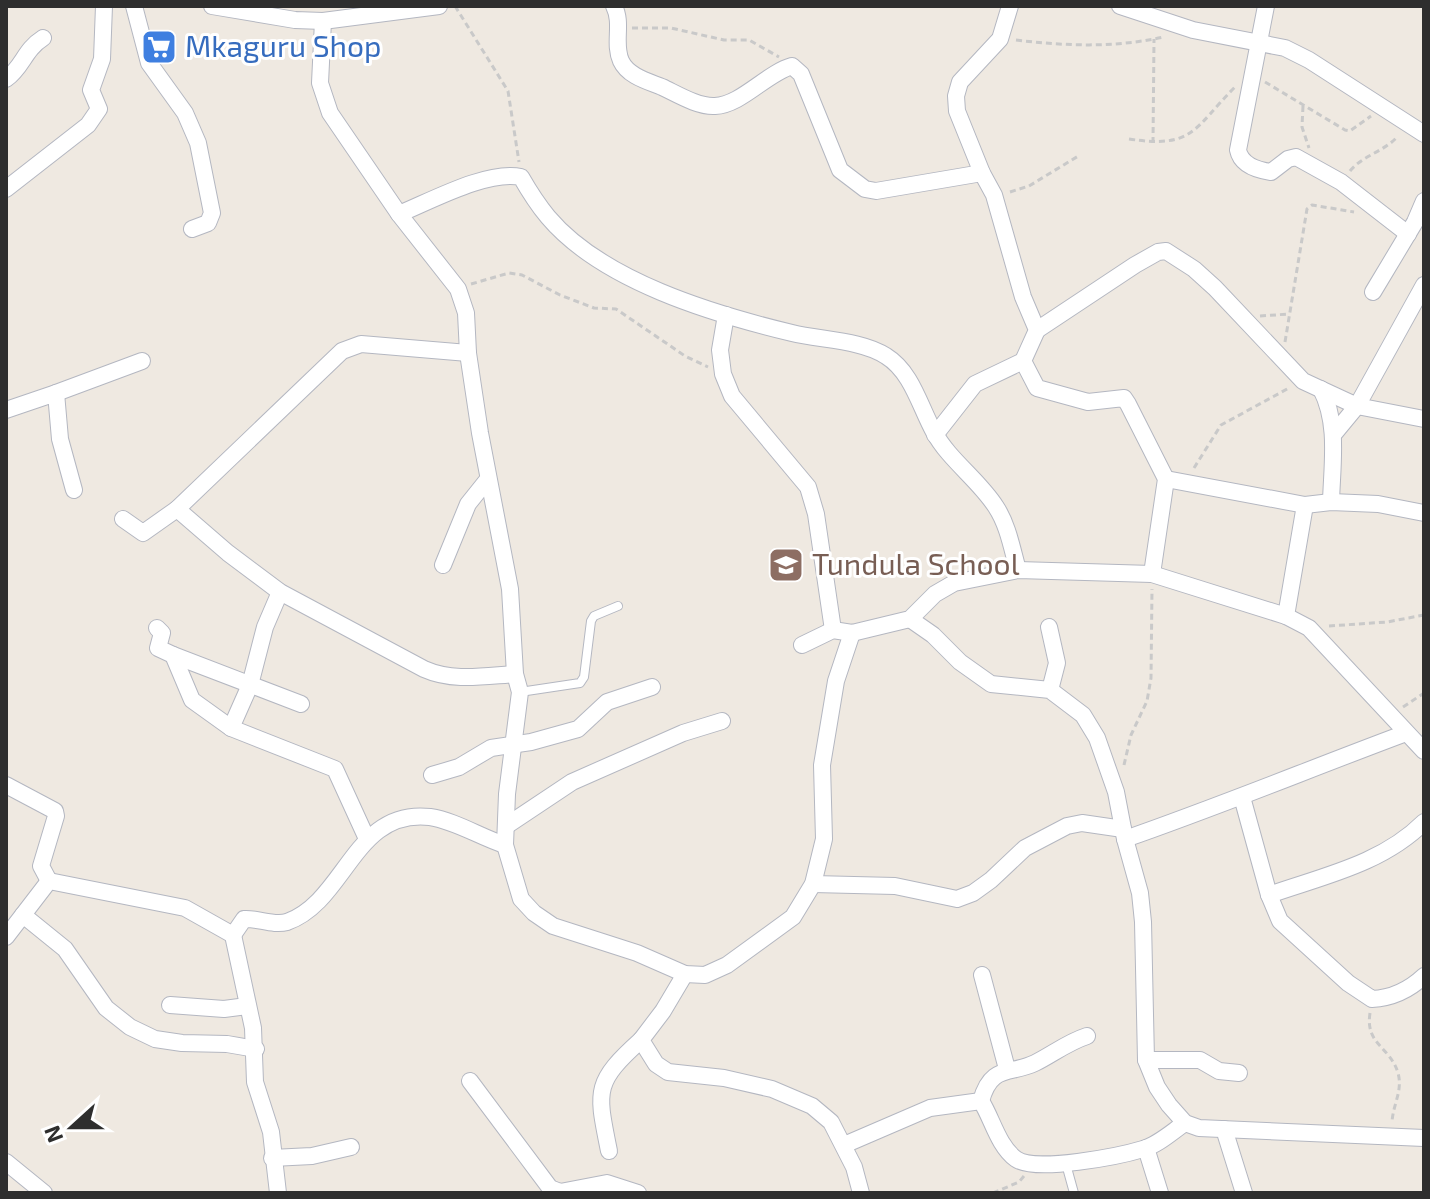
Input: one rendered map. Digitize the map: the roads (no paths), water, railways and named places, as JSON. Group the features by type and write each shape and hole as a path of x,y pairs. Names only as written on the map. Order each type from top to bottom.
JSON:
{"street":[{"path":"6,189 88,125 99,109 91,90 102,59 104,6"},
{"path":"134,6 149,63 185,113 200,149 212,213 208,223 192,229"},
{"path":"212,6 295,20 323,21 439,6"},
{"path":"614,6 620,28 617,49 622,64 635,76 714,106 729,103 792,66 801,74 840,170 865,189 876,191 982,173"},
{"path":"1010,6 1000,39 960,82 956,96 957,111 994,195 1023,297 1037,330"},
{"path":"1120,6 1193,30 1285,48 1309,60 1424,134"},
{"path":"1266,6 1239,158 1244,163 1271,172 1288,159 1296,157 1341,182 1379,214 1416,225"},
{"path":"323,21 320,83 330,113 399,214 458,289 466,313 468,353 488,479 510,589 515,674 520,692 507,794 505,845 521,899 553,926 637,953 685,974 705,975 727,965 793,917 813,884 824,839 822,765 828,720 836,681 852,633"},
{"path":"6,79 13,74 29,47 43,38"},
{"path":"399,214 483,181 508,174 521,177 549,218 585,250 619,272 726,315 794,334 855,345 887,356 910,382 935,435 995,505 1004,521 1018,570"},
{"path":"1373,292 1416,225 1424,201"},
{"path":"935,435 975,384 1023,361 1037,330 1135,265 1166,251 1194,269 1303,381 1357,406 1424,419"},
{"path":"1333,435 1357,406 1424,285"},
{"path":"726,315 720,350 723,374 732,396 808,487 816,514 833,630"},
{"path":"123,519 143,533 177,509 342,351 361,344 468,353"},
{"path":"6,410 142,361"},
{"path":"1023,361 1037,388 1088,402 1124,398 1166,479 1152,574"},
{"path":"1321,389 1328,404 1333,435 1331,502"},
{"path":"56,393 60,439 74,490"},
{"path":"443,565 468,504 488,479"},
{"path":"1166,479 1305,505 1331,502 1378,504 1424,513"},
{"path":"1286,616 1305,505"},
{"path":"177,509 280,592 440,676 515,674"},
{"path":"802,645 833,630 852,633 910,619 935,594 954,583 1018,570 1152,574 1286,616 1309,628 1424,751"},
{"path":"231,728 250,685 265,627 280,592"},
{"path":"910,619 991,684 1050,690 1083,715 1097,738 1116,792 1140,893 1146,1060 1157,1087 1185,1123 1199,1128 1424,1138"},
{"path":"1049,627 1057,663 1050,690"},
{"path":"157,628 163,638 158,648 301,704"},
{"path":"173,655 192,700 231,728 335,769 367,839"},
{"path":"432,775 459,767 491,748 578,729 607,702 652,687"},
{"path":"506,826 572,782 683,733 722,721"},
{"path":"813,884 895,886 957,899 973,893 991,880 1025,848 1067,826 1082,823 1124,834 1242,797 1406,733"},
{"path":"6,785 55,811 41,866 49,881"},
{"path":"1242,797 1269,895 1280,921 1348,983 1372,999 1397,994 1424,976"},
{"path":"278,1193 271,1132 255,1082 256,1049 233,935 244,919 279,923 315,905 367,839 384,826 411,817 448,821 505,845"},
{"path":"1269,895 1375,858 1411,835 1424,822"},
{"path":"49,881 185,908 233,935"},
{"path":"6,937 49,881"},
{"path":"23,915 65,949 106,1008 130,1027 155,1039 256,1049"},
{"path":"609,1151 599,1104 601,1087 610,1069 641,1040 663,1011 685,974"},
{"path":"982,975 1007,1069"},
{"path":"170,1005 224,1009 247,1006"},
{"path":"1087,1036 1032,1065 1007,1069 985,1088 981,1101 1006,1149 1015,1158 1033,1164 1066,1164 1146,1148 1185,1123"},
{"path":"641,1040 656,1064 668,1072 724,1078 772,1089 812,1106 831,1122 844,1145 861,1193"},
{"path":"1146,1060 1200,1060 1219,1071 1239,1073"},
{"path":"470,1081 550,1188 560,1192 607,1183 638,1193"},
{"path":"844,1145 930,1108 981,1101"},
{"path":"1224,1129 1244,1193"},
{"path":"272,1158 312,1156 351,1147"},
{"path":"1146,1148 1160,1193"},
{"path":"6,1162 44,1193"}],"lane":[{"path":"520,692 580,683 584,677 591,621 594,616 618,606"},
{"path":"1066,1164 1074,1193"}],"place":[{"name":"Mkaguru Shop","path":"159,47"},
{"name":"Tundula School","path":"786,565"}]}
